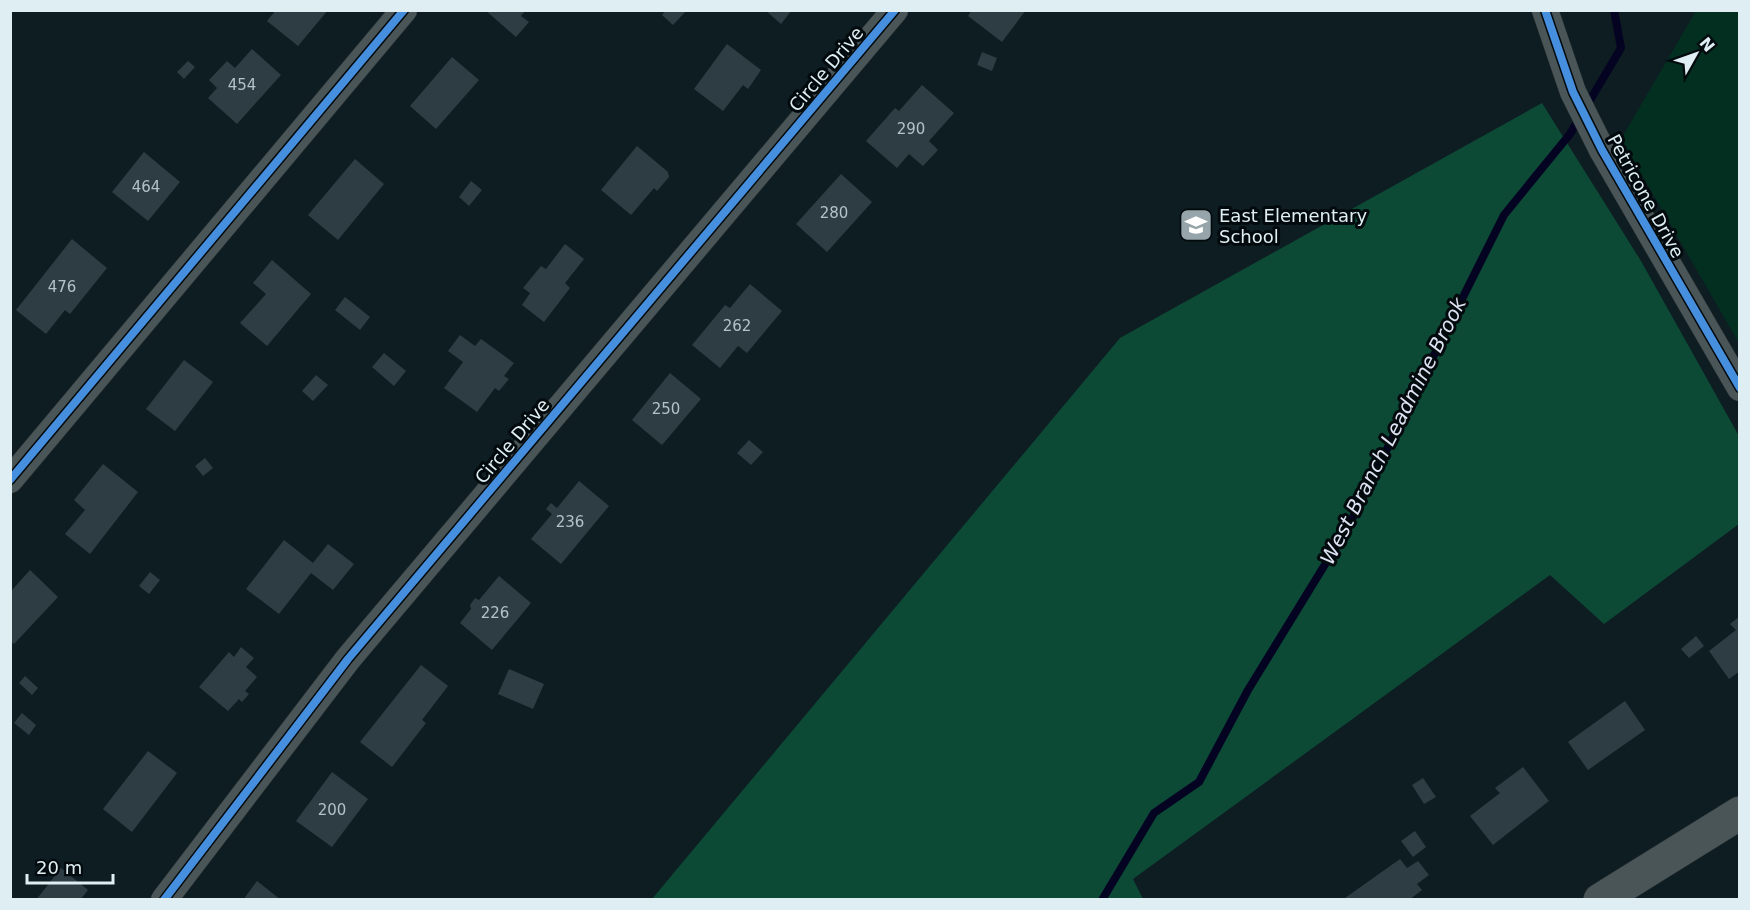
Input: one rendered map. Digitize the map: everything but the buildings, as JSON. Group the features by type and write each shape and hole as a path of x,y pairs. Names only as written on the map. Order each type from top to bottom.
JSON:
{"main road":[{"path":"1600,900 1740,813"}],"street":[{"path":"10,480 404,10"},
{"name":"Circle Drive","path":"164,900 348,658 895,10"},
{"name":"Petricone Drive","path":"1545,10 1573,92 1602,150 1740,388"}],"green space":[{"path":"1696,11 1739,11 1739,343 1621,139"},
{"path":"1542,103 1641,261 1739,436 1739,524 1604,624 1550,575 1133,879 1143,899 652,899 1120,338"}],"waterway":[{"name":"West Branch Leadmine Brook","path":"1102,900 1154,813 1199,782 1248,690 1348,527 1504,215 1570,134 1621,48 1614,10"}],"cycle path":[{"path":"10,480 404,10"},
{"path":"164,900 348,659 895,10"},
{"path":"1545,10 1573,92 1602,150 1740,388"}],"place":[{"name":"East Elementary School","path":"1196,225"}]}
